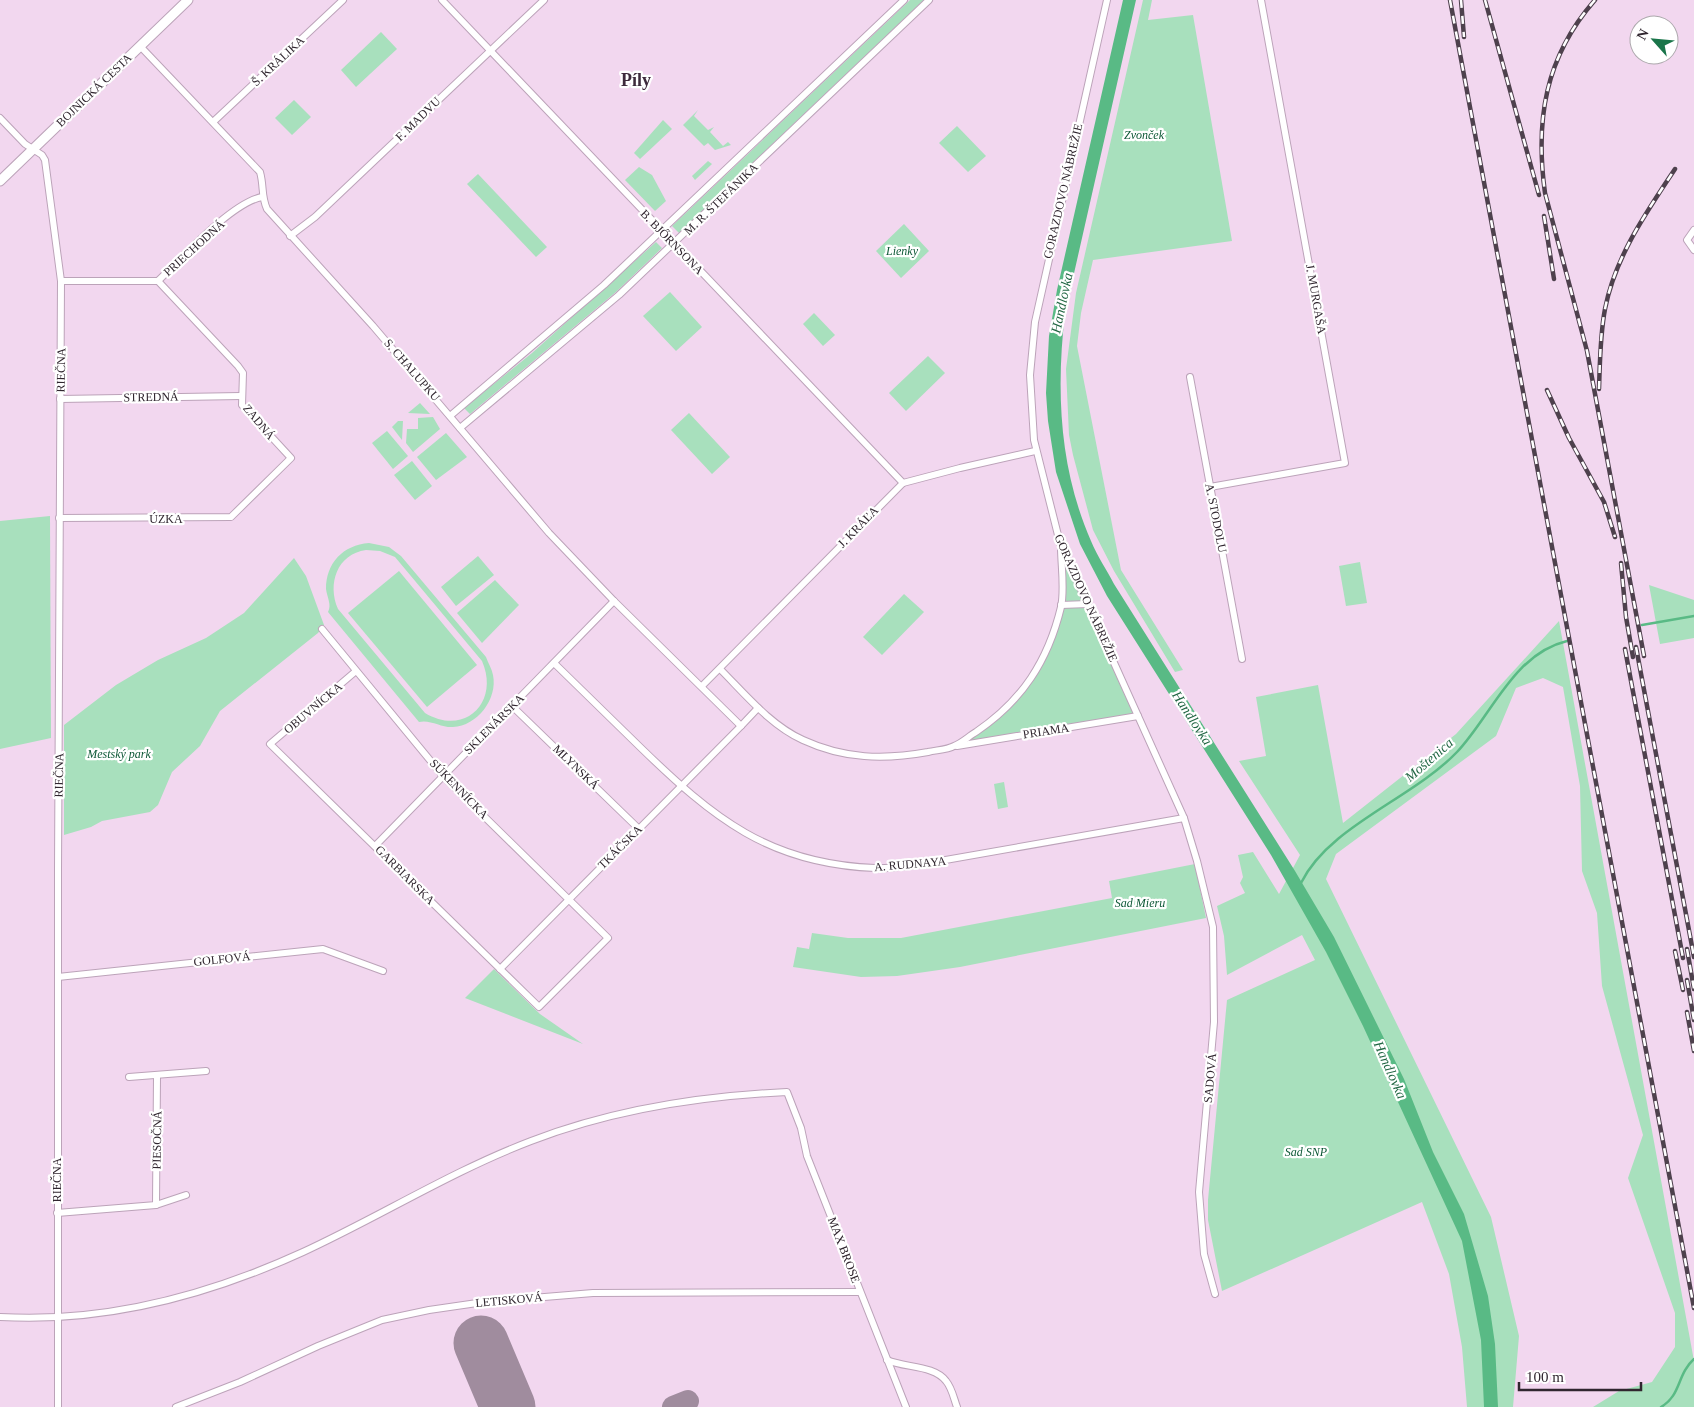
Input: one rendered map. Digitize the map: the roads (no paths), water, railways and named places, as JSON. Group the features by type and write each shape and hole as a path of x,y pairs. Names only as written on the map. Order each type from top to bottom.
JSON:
{"street":[{"name":"BOJNICKÁ CESTA","path":"0,181 188,0"},
{"name":"Š. KRÁLIKA","path":"213,122 343,0"},
{"name":"B. BJŐRNSONA","path":"442,0 903,483"},
{"name":"F. MADVU","path":"290,236 315,217 544,0"},
{"name":"M. R. ŠTEFÁNIKA","path":"450,416 604,285 904,0"},
{"name":"M. R. ŠTEFÁNIKA","path":"460,428 615,298 929,0"},
{"name":"GORAZDOVO NÁBREŽIE","path":"1107,0 1034,322 1030,375 1035,451 1060,543 1184,818 1197,861"},
{"name":"J. MURGAŠA","path":"1210,487 1346,463 1261,0"},
{"name":"S. CHALUPKU","path":"140,46 260,172 264,183 262,197 267,209 373,326 549,533 614,602 741,726"},
{"name":"RIEČNA","path":"0,118 45,160 61,281 56,1317 58,1407"},
{"name":"PRIECHODNÁ","path":"61,281 158,281 218,225 244,204 262,197"},
{"path":"1694,230 1687,240 1694,250"},
{"name":"ZADNÁ","path":"158,281 238,366 243,373 242,404 291,458 261,488"},
{"name":"A. STODOLU","path":"1190,377 1242,659"},
{"name":"STREDNÁ","path":"60,399 241,396"},
{"path":"903,483 1035,451"},
{"name":"J. KRÁĽA","path":"720,669 903,483"},
{"name":"ÚZKA","path":"59,518 226,519 231,517 261,488"},
{"path":"954,747 996,718 1022,692 1038,668 1050,642 1061,606 1060,543"},
{"name":"SKLENÁRSKA","path":"375,846 614,602"},
{"path":"1061,606 1088,604"},
{"name":"SÚKENNÍCKA","path":"322,629 443,776 608,938 540,1007"},
{"name":"A. RUDNAYA","path":"554,663 704,807 733,827 773,847 816,861 876,868 939,862 1184,818"},
{"path":"702,686 720,669 758,708 741,726"},
{"name":"OBUVNÍCKA","path":"270,744 356,672"},
{"name":"MLYNSKÁ","path":"512,706 639,829"},
{"name":"PRIAMA","path":"758,708 794,735 835,752 868,758 898,757 1138,716"},
{"name":"TKÁČSKA","path":"500,969 741,726"},
{"name":"GARBIARSKA","path":"270,744 540,1007"},
{"name":"SADOVÁ","path":"1197,861 1212,927 1215,972 1211,1070 1199,1192 1204,1254 1215,1294"},
{"name":"GOLFOVÁ","path":"58,977 322,949 382,971"},
{"path":"129,1077 206,1071"},
{"name":"PIESOČNÁ","path":"156,1205 157,1076"},
{"name":"MAX BROSE","path":"56,1317 126,1309 184,1296 233,1281 302,1252 480,1163 530,1141 579,1124 619,1113 687,1099 788,1092 801,1128 807,1156 906,1407"},
{"path":"57,1213 156,1205 186,1195"},
{"name":"LETISKOVÁ","path":"176,1407 240,1382 318,1346 382,1320 429,1310 484,1302 593,1293 860,1292"},
{"path":"0,1317 56,1317"},
{"path":"887,1360 900,1366 932,1370 941,1375 947,1382 957,1407"}],"water":[{"name":"Handlovka","path":"1123,0 1136,0 1065,313 1062,342 1061,400 1066,457 1072,485 1080,513 1099,558 1295,871 1334,937 1404,1079 1433,1152 1464,1214 1488,1296 1495,1344 1498,1407 1484,1407 1481,1340 1462,1241 1363,1026 1326,952 1271,855 1107,596 1080,544 1056,472 1048,421 1046,393 1049,336 1057,290"}],"waterway":[{"name":"Moštenica","path":"1642,625 1694,616"},
{"name":"Moštenica","path":"1301,883 1314,863 1331,845 1351,829 1439,769 1457,752 1505,688 1532,659 1548,648 1567,641"},
{"path":"1661,1407 1672,1397 1684,1371 1694,1359"}],"railway":[{"path":"1450,0 1694,1308"},
{"path":"1461,0 1464,37"},
{"path":"1485,0 1539,195"},
{"path":"1595,0 1578,22 1565,44 1555,67 1543,115 1542,166 1545,193 1587,351 1644,656"},
{"path":"1599,389 1602,329 1605,309 1616,271 1633,236 1675,169"},
{"path":"1544,216 1554,279"},
{"path":"1547,390 1569,438 1604,502 1615,537"},
{"path":"1621,563 1626,617 1633,657"},
{"path":"1636,647 1694,957"},
{"path":"1625,649 1683,958"},
{"path":"1687,949 1694,989"},
{"path":"1675,951 1683,990"},
{"path":"1687,980 1694,1020"},
{"path":"1687,1012 1694,1051"}],"district":[{"name":"Píly","path":"636,80"}],"park label":[{"name":"Zvonček","path":"1144,135"},
{"name":"Lienky","path":"902,251"},
{"name":"Mestský park","path":"119,754"},
{"name":"Sad Mieru","path":"1140,903"},
{"name":"Sad SNP","path":"1306,1152"}]}
